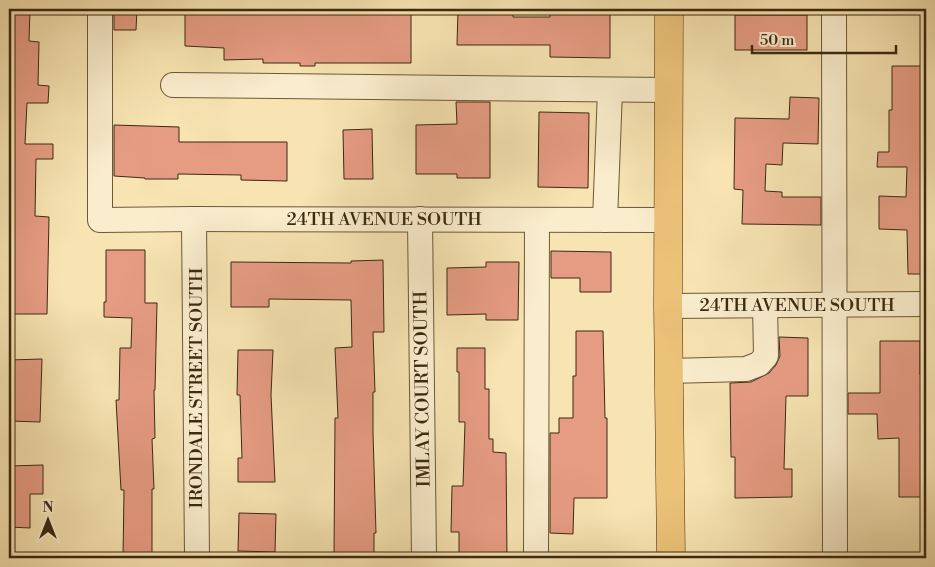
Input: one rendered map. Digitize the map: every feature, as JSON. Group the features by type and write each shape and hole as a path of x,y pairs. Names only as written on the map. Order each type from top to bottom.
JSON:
{"main road":[{"path":"669,9 668,306 671,558"}],"street":[{"name":"24TH AVENUE SOUTH","path":"100,9 100,220 668,220"},
{"path":"834,9 835,558"},
{"path":"173,85 669,90"},
{"path":"605,220 610,90"},
{"name":"IRONDALE STREET SOUTH","path":"194,219 197,558"},
{"name":"IMLAY COURT SOUTH","path":"420,219 424,558"},
{"path":"536,558 537,220"},
{"name":"24TH AVENUE SOUTH","path":"668,306 926,304"},
{"path":"669,371 746,370 758,364 766,356 765,305"}],"building":[{"path":"9,9 30,9 29,41 39,42 38,85 49,86 48,103 27,103 25,144 53,144 53,159 36,159 35,216 49,217 47,314 9,314"},
{"path":"114,9 137,9 136,30 114,30"},
{"path":"185,9 411,9 411,63 315,63 315,66 300,66 300,63 263,63 263,59 224,60 224,48 185,46"},
{"path":"458,9 513,9 513,17 550,17 550,12 610,13 610,58 550,57 550,45 457,45"},
{"path":"735,15 807,15 807,50 735,50"},
{"path":"892,66 926,66 926,274 908,274 907,230 879,229 879,196 906,197 907,167 877,167 878,152 889,152 889,110 892,110"},
{"path":"790,97 819,98 818,144 783,143 782,165 766,164 765,191 782,192 782,197 821,197 821,225 742,224 743,190 734,189 735,118 789,119"},
{"path":"456,102 490,102 490,178 457,178 457,174 416,174 416,125 457,124"},
{"path":"539,112 589,113 588,188 538,187"},
{"path":"114,125 179,127 179,142 287,142 287,181 241,180 241,175 178,174 178,179 145,179 114,176"},
{"path":"372,129 373,179 344,179 343,130"},
{"path":"106,250 145,250 145,303 157,303 154,390 155,438 152,439 154,489 152,489 152,558 123,558 124,490 121,490 116,400 119,400 120,348 131,348 132,318 104,317 104,302 106,302"},
{"path":"551,251 611,252 611,292 580,292 580,278 551,278"},
{"path":"383,260 384,332 373,332 375,392 373,392 373,433 376,533 374,533 374,558 334,558 335,418 338,418 335,348 352,347 351,300 269,299 269,307 231,307 231,262 351,263 351,261"},
{"path":"486,262 519,262 518,320 486,320 486,314 447,315 447,268 486,267"},
{"path":"576,331 603,331 605,418 607,418 607,498 574,498 573,534 550,533 550,433 559,433 559,418 573,418 573,376 576,376"},
{"path":"779,337 808,338 808,396 786,396 784,469 792,469 792,497 735,498 735,457 731,457 730,383 751,382 769,373 776,365 780,356"},
{"path":"880,341 920,341 920,375 926,375 926,497 899,497 899,438 878,439 877,414 848,414 848,393 880,393"},
{"path":"457,348 485,348 485,389 489,389 489,439 493,439 493,452 506,453 507,558 459,558 459,532 451,532 452,486 463,486 465,422 459,422"},
{"path":"238,350 273,350 271,395 275,482 238,482 238,458 242,458 240,395 237,395"},
{"path":"42,359 40,422 9,421 9,360"},
{"path":"43,465 43,494 30,494 30,528 9,527 9,466"},
{"path":"239,513 276,514 275,552 238,551"}]}
